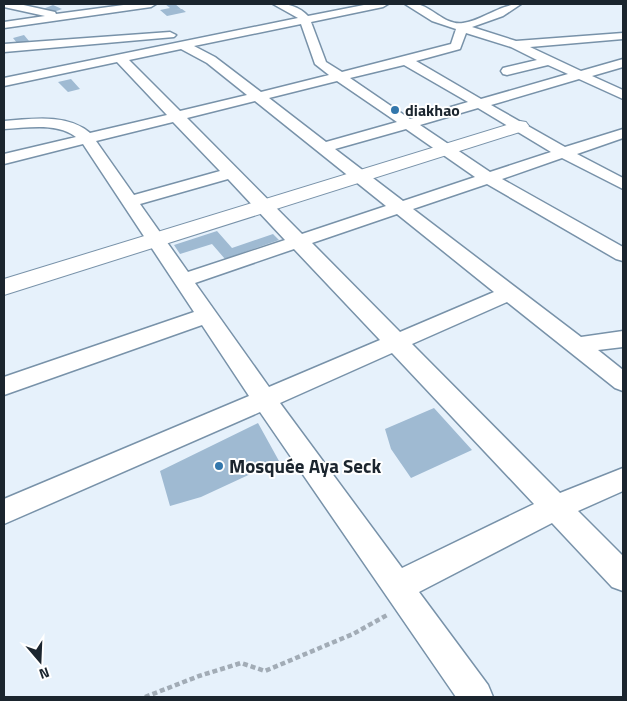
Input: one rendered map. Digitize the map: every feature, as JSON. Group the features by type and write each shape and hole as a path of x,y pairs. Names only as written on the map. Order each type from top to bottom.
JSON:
{"street":[{"path":"6,4 64,16"},
{"path":"4,25 151,4"},
{"path":"278,4 300,14 305,20 316,48 318,60 488,178 623,255"},
{"path":"4,82 383,4"},
{"path":"410,4 436,19 515,45 623,95"},
{"path":"462,27 499,14 516,4"},
{"path":"4,159 456,46 462,27"},
{"path":"4,48 204,32 238,34"},
{"path":"515,45 623,36"},
{"path":"182,45 211,60 623,382"},
{"path":"322,148 623,63 623,57"},
{"path":"120,58 623,577"},
{"path":"405,60 564,153 623,184"},
{"path":"507,71 548,61"},
{"path":"4,125 43,124 66,126 80,130 264,399 405,594 476,697"},
{"path":"4,287 520,126"},
{"path":"182,280 623,133"},
{"path":"129,202 232,173"},
{"path":"4,512 508,294"},
{"path":"4,386 207,315"},
{"path":"575,346 623,338"},
{"path":"405,594 556,507 623,479"}],"path":[{"path":"145,697 199,676 241,663 265,671 352,634 405,594"}],"building":[{"path":"165,4 175,4 181,9 173,10 182,9 186,12 167,16 160,10 170,8"},
{"path":"53,5 62,9 54,12 43,9"},
{"path":"24,35 29,41 17,43 13,38"},
{"path":"71,79 80,89 68,92 58,82"},
{"path":"217,231 232,248 273,234 279,240 225,259 212,244 180,254 174,245"},
{"path":"434,408 472,450 411,478 391,449 385,429"},
{"name":"Mosquée Aya Seck","path":"258,423 279,461 201,497 170,506 160,471"}],"place":[{"name":"diakhao","path":"395,110"},
{"name":"Mosquée Aya Seck","path":"219,466"}]}
